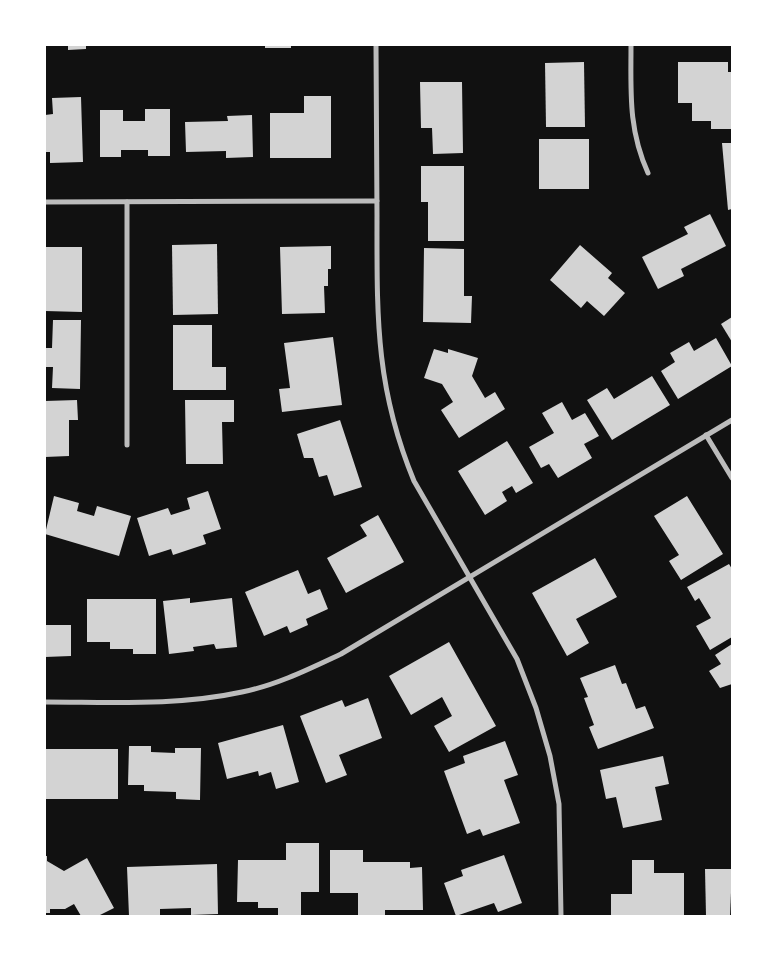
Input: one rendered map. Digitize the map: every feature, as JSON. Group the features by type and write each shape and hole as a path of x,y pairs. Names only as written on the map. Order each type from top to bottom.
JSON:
{"street":[{"path":"376,45 378,332 386,394 402,451 414,481 468,578 517,659 528,683 546,739 559,804 561,916"},
{"path":"631,45 632,120 638,148 648,172"},
{"path":"45,202 377,201"},
{"path":"127,202 127,446"},
{"path":"45,702 188,701 244,692 271,684 341,654 732,420"},
{"path":"706,435 732,478"}],"building":[{"path":"68,45 86,45 86,49 68,50"},
{"path":"265,45 291,45 291,48 265,48"},
{"path":"584,62 585,127 546,127 545,63"},
{"path":"678,62 728,62 728,72 732,72 732,129 711,129 711,121 692,121 692,103 678,103"},
{"path":"420,82 462,82 463,153 433,154 432,128 421,128"},
{"path":"304,96 331,96 331,158 270,158 270,113 304,113"},
{"path":"81,97 83,162 50,163 50,152 45,152 45,115 53,114 52,98"},
{"path":"145,109 170,109 170,156 148,156 148,150 121,150 121,157 100,157 100,110 123,110 123,121 145,121"},
{"path":"252,115 253,157 226,158 226,151 186,152 185,122 228,121 227,116"},
{"path":"539,139 589,139 589,189 539,189"},
{"path":"722,143 732,143 732,209 728,210"},
{"path":"421,166 464,166 464,241 428,241 428,202 421,202"},
{"path":"710,214 726,246 681,269 684,276 658,289 642,257 688,234 684,227"},
{"path":"217,244 218,314 173,315 172,245"},
{"path":"580,245 612,273 608,278 625,293 604,316 587,301 581,308 550,280"},
{"path":"331,246 331,269 328,269 328,286 324,286 325,313 282,314 280,247"},
{"path":"45,247 82,247 82,312 45,311"},
{"path":"424,248 464,249 464,296 472,296 471,323 423,322"},
{"path":"732,317 732,342 721,324"},
{"path":"53,320 81,320 80,389 52,388 53,367 45,367 45,348 52,348"},
{"path":"173,325 212,325 212,367 226,367 226,390 173,390"},
{"path":"333,337 342,405 282,412 279,389 290,388 284,343"},
{"path":"716,338 732,366 678,399 661,371 675,362 670,353 689,342 694,351"},
{"path":"434,349 448,353 448,349 478,358 472,376 485,398 495,392 505,409 459,438 441,410 453,402 442,384 424,378"},
{"path":"652,376 670,405 612,440 587,400 607,388 614,399"},
{"path":"77,400 78,420 69,420 69,456 45,457 45,401"},
{"path":"185,400 234,400 234,422 222,422 223,464 186,464"},
{"path":"562,402 572,420 585,413 599,436 584,444 592,458 558,478 549,464 541,468 529,447 554,433 542,413"},
{"path":"340,420 362,487 334,496 327,475 319,477 313,458 304,458 297,434"},
{"path":"507,441 533,483 516,493 512,486 502,492 507,501 485,515 458,471"},
{"path":"208,491 221,529 203,535 206,544 173,555 171,549 149,556 137,518 168,508 171,515 190,509 187,498"},
{"path":"54,496 79,503 77,511 94,516 97,506 131,516 119,556 45,534"},
{"path":"687,496 723,554 681,580 669,561 679,555 654,516"},
{"path":"378,515 404,562 346,593 327,558 367,536 360,525"},
{"path":"595,558 617,597 576,619 589,643 567,656 532,593"},
{"path":"729,564 732,569 732,637 710,650 696,626 711,618 699,598 695,601 687,587"},
{"path":"298,570 308,594 320,589 328,609 306,619 308,625 290,633 287,626 264,636 245,592"},
{"path":"190,598 190,603 232,598 237,647 216,649 214,644 193,647 194,651 169,654 163,601"},
{"path":"87,599 156,599 156,654 133,654 133,649 110,649 110,642 87,642"},
{"path":"45,625 71,625 71,656 45,657"},
{"path":"449,642 496,726 449,752 434,726 452,716 442,697 411,715 389,676"},
{"path":"732,644 732,684 720,688 709,671 721,664 715,655"},
{"path":"615,665 622,684 626,683 636,709 645,706 654,728 598,749 589,727 594,725 584,698 588,697 580,678"},
{"path":"368,698 382,738 339,755 347,775 326,783 300,716 342,700 345,707"},
{"path":"283,725 299,782 276,789 271,772 259,776 258,771 227,779 218,743"},
{"path":"505,741 518,775 504,780 520,823 483,836 480,829 467,834 444,771 465,763 463,756"},
{"path":"129,746 151,746 151,752 175,753 175,748 201,748 200,800 176,799 176,792 144,791 144,785 128,785"},
{"path":"46,749 118,749 118,799 46,799"},
{"path":"663,756 669,784 655,787 662,820 623,828 616,797 606,799 600,770"},
{"path":"286,843 319,843 319,892 301,892 301,916 278,916 278,908 258,908 258,902 237,902 238,860 286,860"},
{"path":"330,850 363,850 363,862 410,862 410,868 422,867 423,910 385,910 385,916 358,916 358,893 330,893"},
{"path":"504,855 522,903 498,912 494,903 456,916 444,883 463,876 461,870"},
{"path":"45,856 47,856 47,861 64,871 87,858 114,908 98,916 81,916 74,904 65,909 50,909 50,913 45,913"},
{"path":"632,860 654,860 654,873 684,873 684,915 611,915 611,894 632,894"},
{"path":"217,864 218,914 191,915 191,908 160,909 160,916 129,916 127,867"},
{"path":"705,869 732,869 730,916 706,916"}]}
